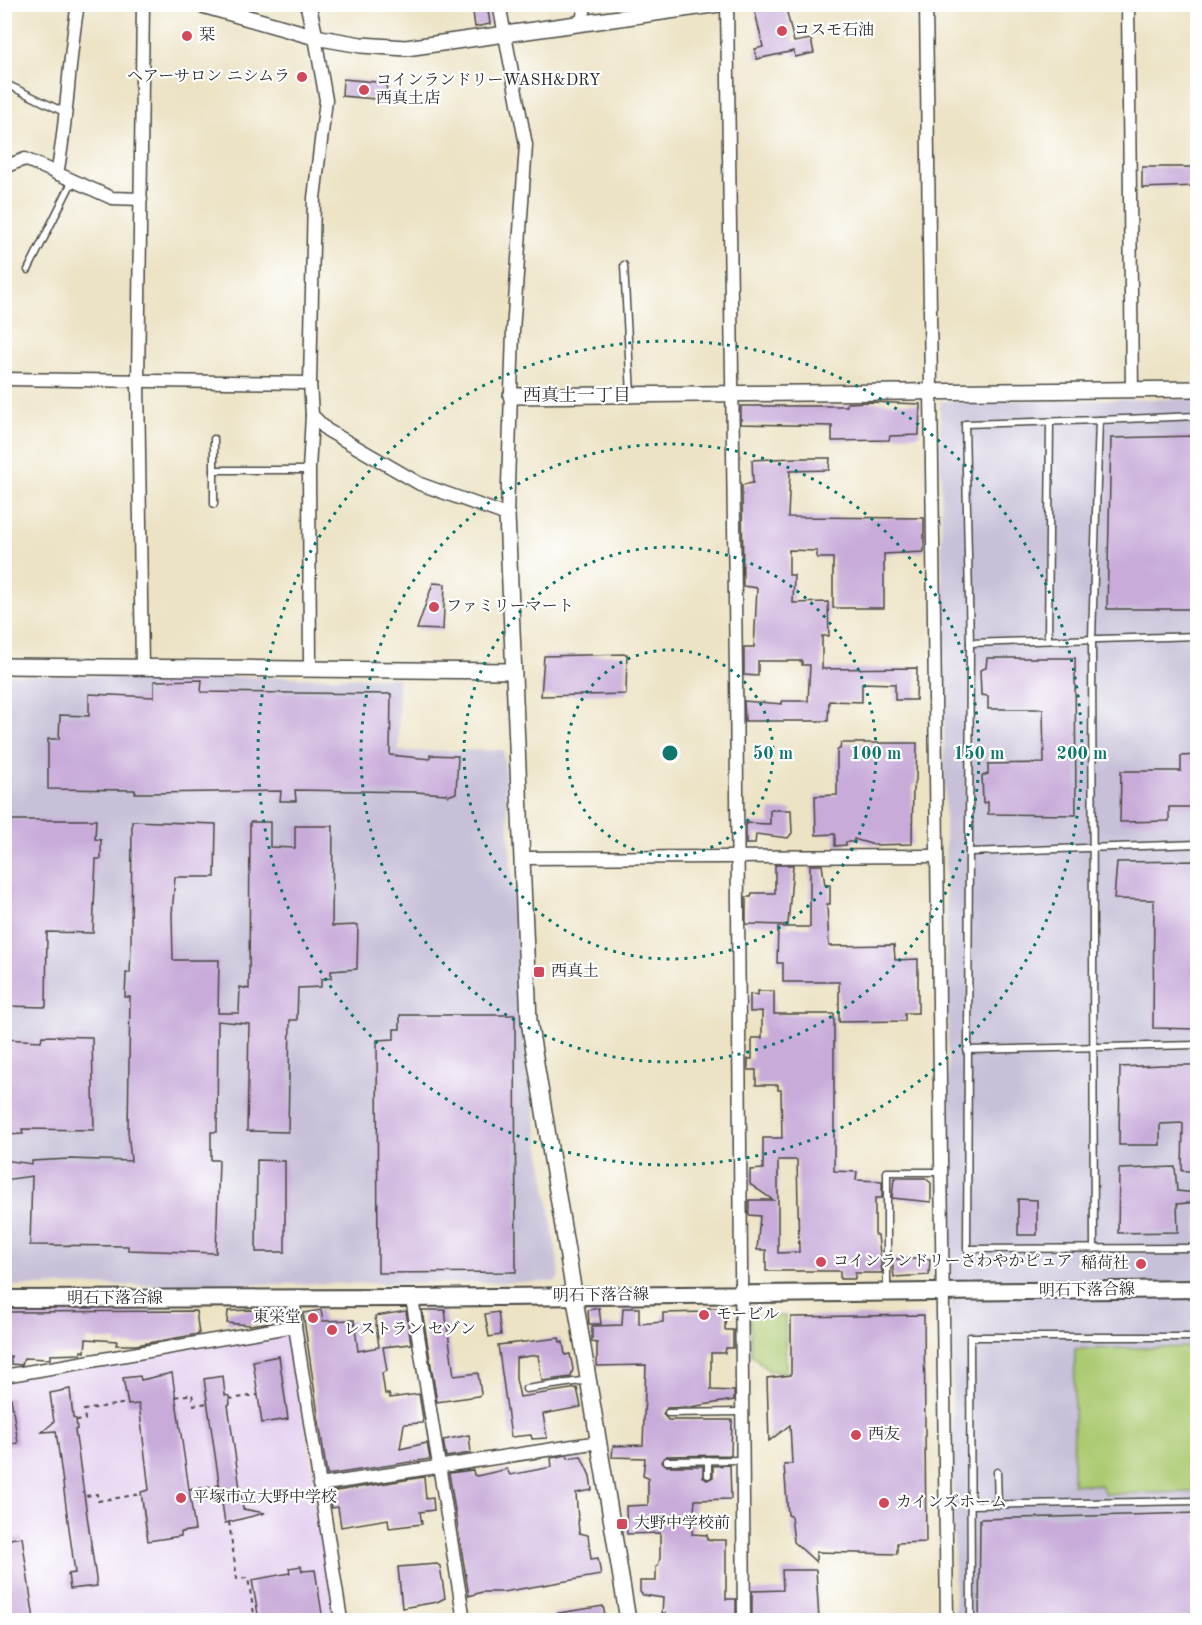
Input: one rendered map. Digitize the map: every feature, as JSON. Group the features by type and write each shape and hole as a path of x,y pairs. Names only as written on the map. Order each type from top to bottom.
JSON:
{"main road":[{"name":"明石下落合線","path":"4,1299 412,1298 1197,1290"}],"street":[{"path":"57,174 78,4"},
{"path":"142,668 138,381 143,4"},
{"path":"198,4 315,37 362,45 406,48 719,4"},
{"path":"308,4 327,100 314,198 310,383 312,415 309,470 310,669"},
{"path":"499,4 526,145 513,331 507,515 529,1021 628,1620"},
{"path":"581,23 586,4"},
{"path":"727,4 744,1620"},
{"path":"926,4 947,1620"},
{"path":"1128,4 1132,390"},
{"path":"4,167 24,159 112,198 141,199"},
{"path":"4,379 310,383"},
{"path":"511,396 1197,389"},
{"path":"312,415 327,430 420,484 507,515"},
{"path":"4,666 512,670"},
{"path":"521,858 937,856"},
{"path":"294,1298 295,1326 341,1620"},
{"path":"412,1298 464,1620"},
{"path":"4,1376 295,1326"},
{"path":"319,1485 599,1442"}],"lane":[{"path":"4,16 10,4"},
{"path":"4,83 66,113"},
{"path":"28,270 73,180"},
{"path":"624,265 631,395"},
{"path":"1197,416 965,424 970,643 967,1249 1197,1248"},
{"path":"1095,1249 1092,638 1099,420"},
{"path":"1048,640 1050,422"},
{"path":"214,439 214,504"},
{"path":"214,470 309,470"},
{"path":"970,643 1197,636"},
{"path":"970,852 1197,844"},
{"path":"968,1050 1197,1045"},
{"path":"887,1293 886,1172 941,1172"},
{"path":"971,1620 970,1337 1197,1337"},
{"path":"526,1389 589,1380"},
{"path":"668,1413 741,1412"},
{"path":"708,1460 708,1475"},
{"path":"667,1461 742,1460"},
{"path":"997,1472 998,1505"},
{"path":"970,1505 1197,1501"}],"path":[{"path":"175,1396 192,1394 194,1405 208,1403"},
{"path":"229,1399 258,1395"},
{"path":"76,1421 85,1420 84,1410 127,1403"},
{"path":"189,1490 220,1485"},
{"path":"86,1496 97,1494 98,1501 141,1494"},
{"path":"229,1522 237,1579 248,1578 255,1620"}],"shaded area":[{"path":"1197,399 1197,1620 955,1620 940,401"},
{"path":"5,675 398,678 399,751 503,750 522,1012 520,1021 560,1275 555,1282 5,1286"},
{"name":"平塚市立大野中学校","path":"290,1329 337,1620 5,1620 5,1379"}],"green space":[{"path":"750,1316 785,1316 786,1372 769,1371 751,1354"},
{"path":"1197,1347 1197,1492 1105,1494 1101,1485 1073,1484 1075,1349"}],"building":[{"path":"472,4 487,4 490,24 475,27"},
{"path":"766,4 785,4 794,42 811,39 814,53 795,57 794,51 757,59 755,49 763,47 754,7"},
{"name":"コインランドリーWASH&DRY 西真土店","path":"343,79 387,83 386,100 342,96"},
{"path":"1142,167 1197,167 1197,186 1142,188"},
{"path":"847,403 920,404 919,435 890,436 889,440 832,441 832,426 741,424 741,406 847,406"},
{"path":"1194,436 1197,609 1107,609 1111,438"},
{"path":"830,458 829,470 790,471 788,517 924,518 924,552 884,554 884,608 833,608 833,558 817,558 817,551 789,550 789,575 794,575 793,603 828,602 829,636 822,636 822,669 917,668 916,700 895,700 895,684 862,683 862,702 829,701 828,721 745,721 744,701 782,704 782,701 808,701 810,665 802,665 802,661 758,661 758,676 744,675 744,647 754,647 757,588 743,586 742,485 753,483 752,460"},
{"name":"ファミリーマート","path":"433,583 445,584 443,630 417,629"},
{"path":"627,654 626,694 541,696 544,656"},
{"path":"987,658 1075,658 1076,815 988,814 988,802 983,803 982,776 988,774 988,764 1044,763 1043,709 988,709 988,696 981,695 980,670 986,668"},
{"path":"202,680 201,692 391,694 390,755 430,759 430,755 458,756 456,793 448,796 447,794 415,792 295,790 296,801 280,801 281,791 135,793 135,790 48,789 48,739 59,739 60,715 89,716 89,694 154,697 154,681"},
{"path":"841,743 917,743 912,844 874,845 854,839 854,842 846,842 846,845 835,846 835,834 816,835 815,796 837,795 837,750 840,749"},
{"path":"1197,755 1197,807 1169,807 1169,821 1120,822 1121,771 1181,771 1181,756"},
{"path":"770,810 791,810 792,833 788,838 756,834 755,844 746,844 746,823 770,824"},
{"path":"4,820 96,820 95,839 101,840 101,859 96,859 93,933 47,932 46,1007 4,1006"},
{"path":"132,821 216,824 215,877 175,877 172,914 173,960 219,960 218,1013 239,1013 240,987 249,989 250,822 270,822 270,847 295,848 295,826 333,826 332,926 358,925 357,969 331,971 331,978 321,979 321,987 298,988 297,1020 290,1020 288,1132 247,1131 249,1024 218,1021 217,1132 211,1132 211,1160 219,1160 216,1253 128,1250 128,1246 30,1245 32,1176 4,1180 4,1160 32,1164 32,1161 69,1159 131,1161 128,1131 130,997 125,997 126,973 130,973"},
{"path":"1197,861 1197,1029 1153,1028 1154,900 1114,899 1117,862"},
{"path":"775,865 793,865 788,925 746,924 746,897 751,897 752,893 775,893"},
{"path":"810,865 822,865 825,885 830,885 830,904 827,904 829,946 894,945 895,960 918,959 918,1013 905,1013 905,1021 839,1022 839,982 783,982 783,963 777,963 778,927 810,927"},
{"path":"758,991 774,991 774,1014 834,1014 834,1171 857,1172 856,1180 882,1181 882,1198 875,1198 875,1235 878,1235 882,1273 855,1273 855,1279 840,1279 840,1271 766,1271 766,1250 757,1250 760,1216 749,1215 749,1200 773,1200 750,1184 750,1170 763,1169 763,1138 782,1138 781,1090 778,1090 778,1085 756,1085 756,1070 748,1070 748,1059 752,1059 752,1038 762,1038 762,1011 750,1012 750,994 758,995","holes":["778,1160 797,1160 799,1252 778,1253"]},
{"path":"400,1015 515,1015 516,1272 378,1273 377,1040 394,1039 394,1029 400,1029"},
{"path":"42,1036 92,1037 94,1130 22,1129 23,1134 4,1135 4,1039 41,1041"},
{"path":"1197,1065 1197,1171 1182,1171 1183,1123 1160,1124 1160,1145 1119,1145 1120,1067"},
{"path":"257,1160 285,1161 285,1252 256,1252"},
{"path":"1175,1167 1177,1191 1197,1193 1197,1202 1177,1204 1178,1232 1118,1233 1119,1169"},
{"path":"894,1178 925,1178 931,1183 931,1202 892,1198"},
{"path":"1018,1199 1037,1200 1037,1235 1018,1235"},
{"path":"892,1259 930,1259 929,1275 894,1277"},
{"path":"599,1308 601,1324 589,1324 588,1310"},
{"path":"623,1308 639,1308 639,1324 663,1322 663,1313 707,1312 707,1308 726,1308 725,1330 733,1330 733,1348 726,1348 725,1353 711,1353 711,1390 734,1391 734,1400 667,1408 663,1414 668,1420 732,1420 731,1455 667,1456 662,1462 667,1466 703,1466 703,1477 707,1480 713,1477 713,1466 730,1465 731,1499 695,1500 692,1534 707,1535 707,1540 726,1540 726,1599 736,1599 736,1620 665,1620 665,1613 662,1614 663,1598 643,1595 640,1592 640,1581 656,1581 656,1567 660,1558 660,1533 627,1534 626,1506 648,1505 648,1478 643,1476 645,1458 612,1457 613,1446 643,1445 646,1365 597,1366 597,1343 592,1342 592,1326 622,1325"},
{"path":"321,1310 323,1321 354,1320 358,1351 379,1347 375,1316 406,1311 411,1344 383,1347 387,1371 382,1373 385,1394 389,1394 390,1398 419,1394 422,1423 404,1424 400,1449 427,1443 430,1459 327,1475 303,1313"},
{"path":"422,1310 445,1310 454,1376 478,1373 481,1394 437,1402"},
{"path":"196,1311 199,1334 136,1345 116,1345 117,1341 86,1339 85,1352 81,1351 81,1354 50,1355 50,1359 24,1358 22,1365 11,1364 11,1356 6,1356 6,1312"},
{"path":"228,1311 271,1311 271,1322 250,1325 227,1323"},
{"path":"498,1312 501,1335 489,1337 485,1314"},
{"name":"西友","path":"924,1315 926,1542 897,1543 897,1554 816,1552 816,1562 794,1542 791,1516 788,1515 784,1465 792,1464 790,1425 769,1441 767,1378 791,1375 791,1317"},
{"path":"559,1338 560,1342 563,1342 565,1355 570,1354 573,1369 571,1377 542,1381 538,1355 516,1358 516,1379 520,1397 577,1388 581,1407 543,1414 547,1438 532,1439 531,1435 511,1437 498,1345"},
{"path":"279,1356 288,1419 262,1423 253,1361"},
{"path":"172,1373 195,1530 181,1532 181,1536 148,1541 141,1492 149,1490 139,1404 128,1405 123,1378 140,1376 141,1380"},
{"path":"223,1376 225,1395 229,1396 230,1404 228,1405 243,1509 265,1513 225,1523 204,1379"},
{"path":"70,1389 73,1418 76,1419 77,1429 75,1430 97,1586 70,1589 68,1574 75,1573 56,1431 42,1432 54,1422 50,1393"},
{"path":"4,1398 11,1398 18,1443 4,1446"},
{"path":"469,1435 471,1453 446,1457 443,1440"},
{"path":"567,1455 568,1458 581,1456 590,1476 592,1490 576,1493 579,1533 588,1535 591,1559 598,1558 601,1575 503,1592 482,1592 469,1596 449,1473 473,1470 474,1475 477,1476 507,1469 510,1475 552,1467 551,1458"},
{"path":"424,1477 426,1499 433,1498 434,1510 420,1512 422,1524 389,1528 388,1519 341,1527 338,1507 332,1508 330,1492"},
{"path":"1197,1513 1197,1620 979,1620 980,1519"},
{"path":"22,1537 34,1620 4,1620 4,1540"},
{"path":"437,1564 440,1566 445,1598 437,1602 402,1608 398,1567"},
{"path":"301,1566 302,1571 315,1570 323,1620 259,1620 252,1580 290,1573 289,1568"},
{"path":"782,1570 816,1570 819,1620 752,1620 752,1591 783,1590"},
{"path":"603,1606 606,1620 553,1620 553,1614"}],"place":[{"name":"コスモ石油","path":"782,31"},
{"name":"栞","path":"187,36"},
{"name":"ヘアーサロン ニシムラ","path":"302,77"},
{"name":"コインランドリーWASH&DRY 西真土店","path":"364,90"},
{"name":"ファミリーマート","path":"434,607"},
{"name":"西真土","path":"539,972"},
{"name":"コインランドリーさわやかピュア","path":"821,1262"},
{"name":"稲荷社","path":"1141,1264"},
{"name":"モービル","path":"704,1315"},
{"name":"東栄堂","path":"313,1318"},
{"name":"レストラン セゾン","path":"332,1330"},
{"name":"西友","path":"856,1435"},
{"name":"平塚市立大野中学校","path":"181,1498"},
{"name":"カインズホーム","path":"884,1503"},
{"name":"大野中学校前","path":"622,1524"}],"district":[{"name":"西真土一丁目","path":"577,396"}]}
